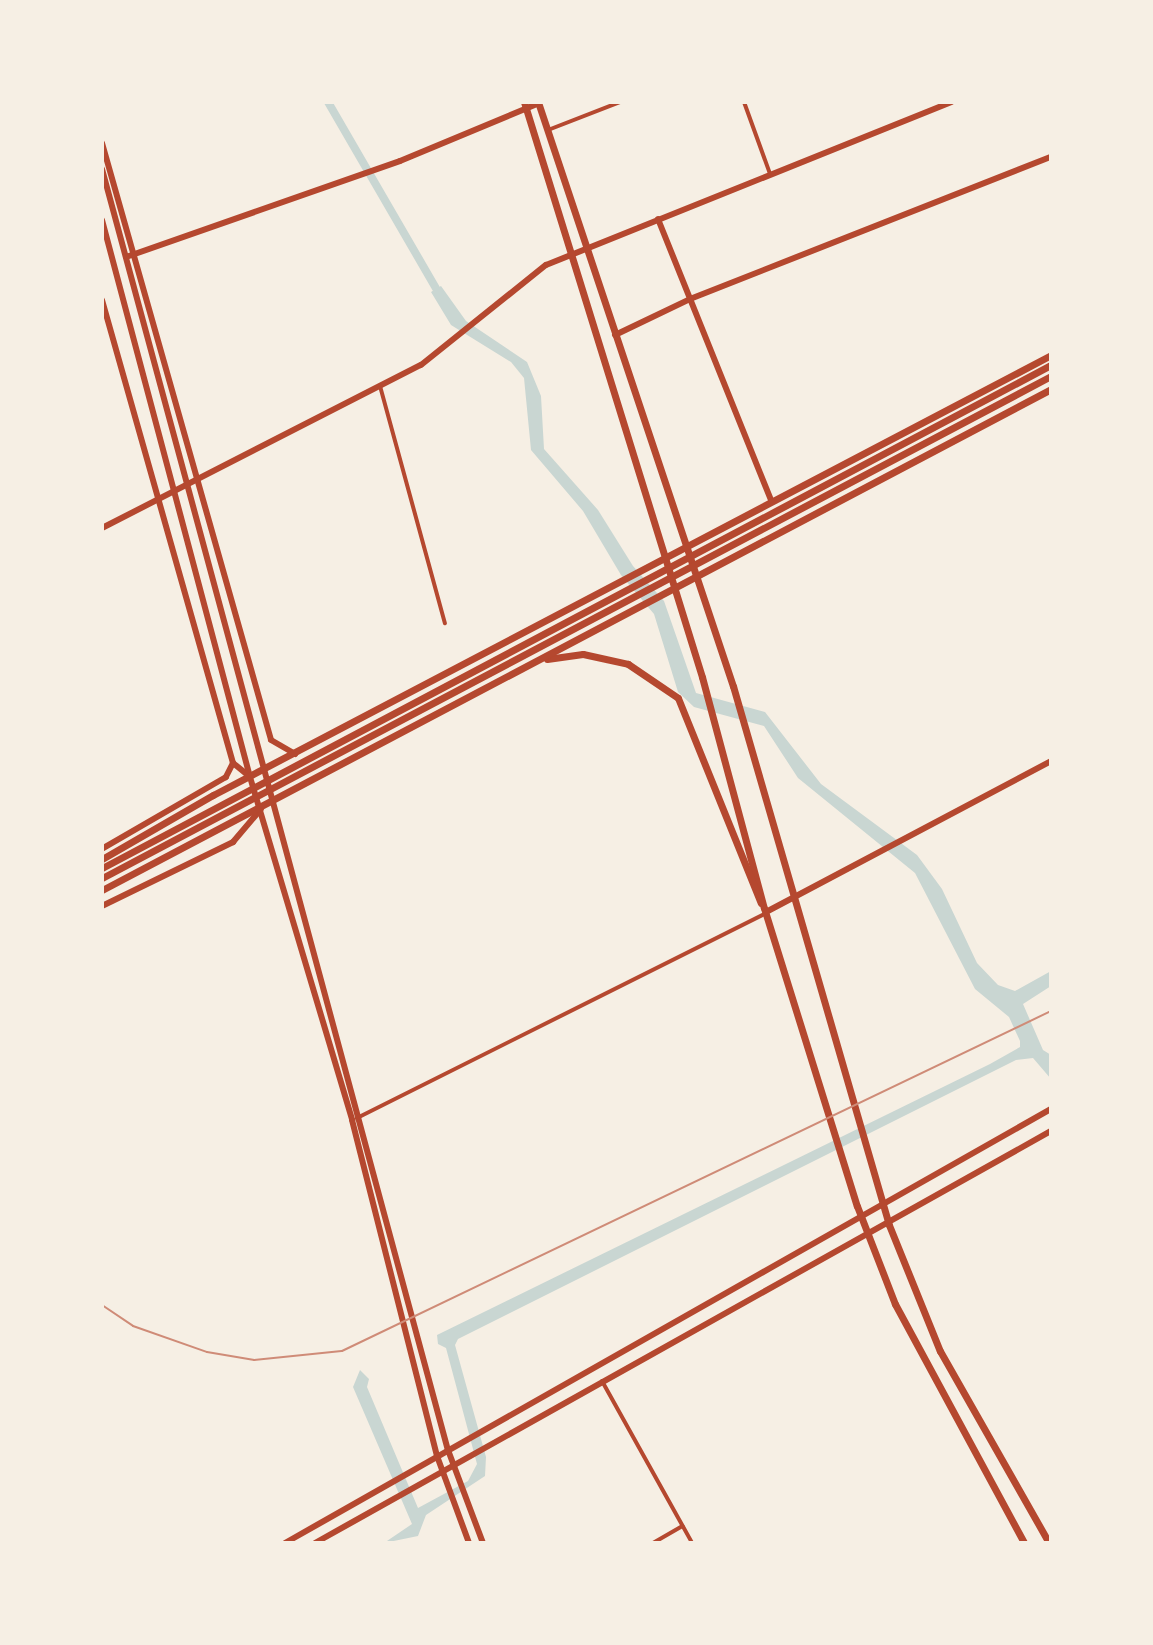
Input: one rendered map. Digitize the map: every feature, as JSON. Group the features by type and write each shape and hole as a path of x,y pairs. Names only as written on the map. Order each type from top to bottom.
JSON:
{"main road":[{"path":"126,257 374,170 524,105 538,102 733,686 889,1225 940,1351 1048,1541"},
{"path":"102,528 428,361 526,277 586,247 952,102"},
{"path":"524,105 662,560 702,677 765,910 861,1216 895,1304 1019,1533 1021,1543"},
{"path":"102,143 136,254 271,740 295,754"},
{"path":"615,335 690,299 1051,157"},
{"path":"102,169 262,771 362,1115 448,1450 483,1543"},
{"path":"658,219 772,502"},
{"path":"102,220 250,777 352,1120 437,1456 469,1543"},
{"path":"102,300 156,500 233,763 250,777"},
{"path":"102,859 250,777 1051,355"},
{"path":"102,868 1051,365"},
{"path":"102,878 1051,376"},
{"path":"102,890 261,809 1051,389"},
{"path":"541,659 583,654 628,664 678,698 737,855 765,910"},
{"path":"765,910 1051,761"},
{"path":"102,849 226,777 233,763"},
{"path":"102,906 233,842 261,809"},
{"path":"285,1543 1051,1109"},
{"path":"315,1543 602,1381 889,1225 1051,1131"}],"street":[{"path":"548,130 620,102"},
{"path":"744,102 770,174"},
{"path":"380,386 445,623"},
{"path":"352,1120 765,910"},
{"path":"602,1381 692,1543"},
{"path":"653,1543 682,1526"}],"shaded area":[{"path":"441,286 466,321 527,362 541,396 544,449 598,510 633,566 664,601 696,693 765,712 821,784 917,855 942,889 977,963 998,985 1015,991 1051,971 1051,986 1023,1004 1043,1050 1051,1055 1051,1079 1033,1058 1016,1060 458,1339 455,1345 486,1457 485,1476 426,1515 418,1536 384,1543 412,1524 353,1387 360,1370 369,1379 367,1387 418,1508 468,1481 477,1464 446,1348 438,1344 437,1335 1020,1047 1009,1017 975,989 915,873 798,778 764,726 694,707 678,692 654,614 621,575 583,511 531,450 524,378 511,362 451,325 431,292"}],"waterway":[{"path":"328,102 440,295"}],"railway":[{"path":"102,1305 133,1326 207,1352 254,1360 342,1351 1051,1011"},
{"path":"102,1539 103,1543"}]}
